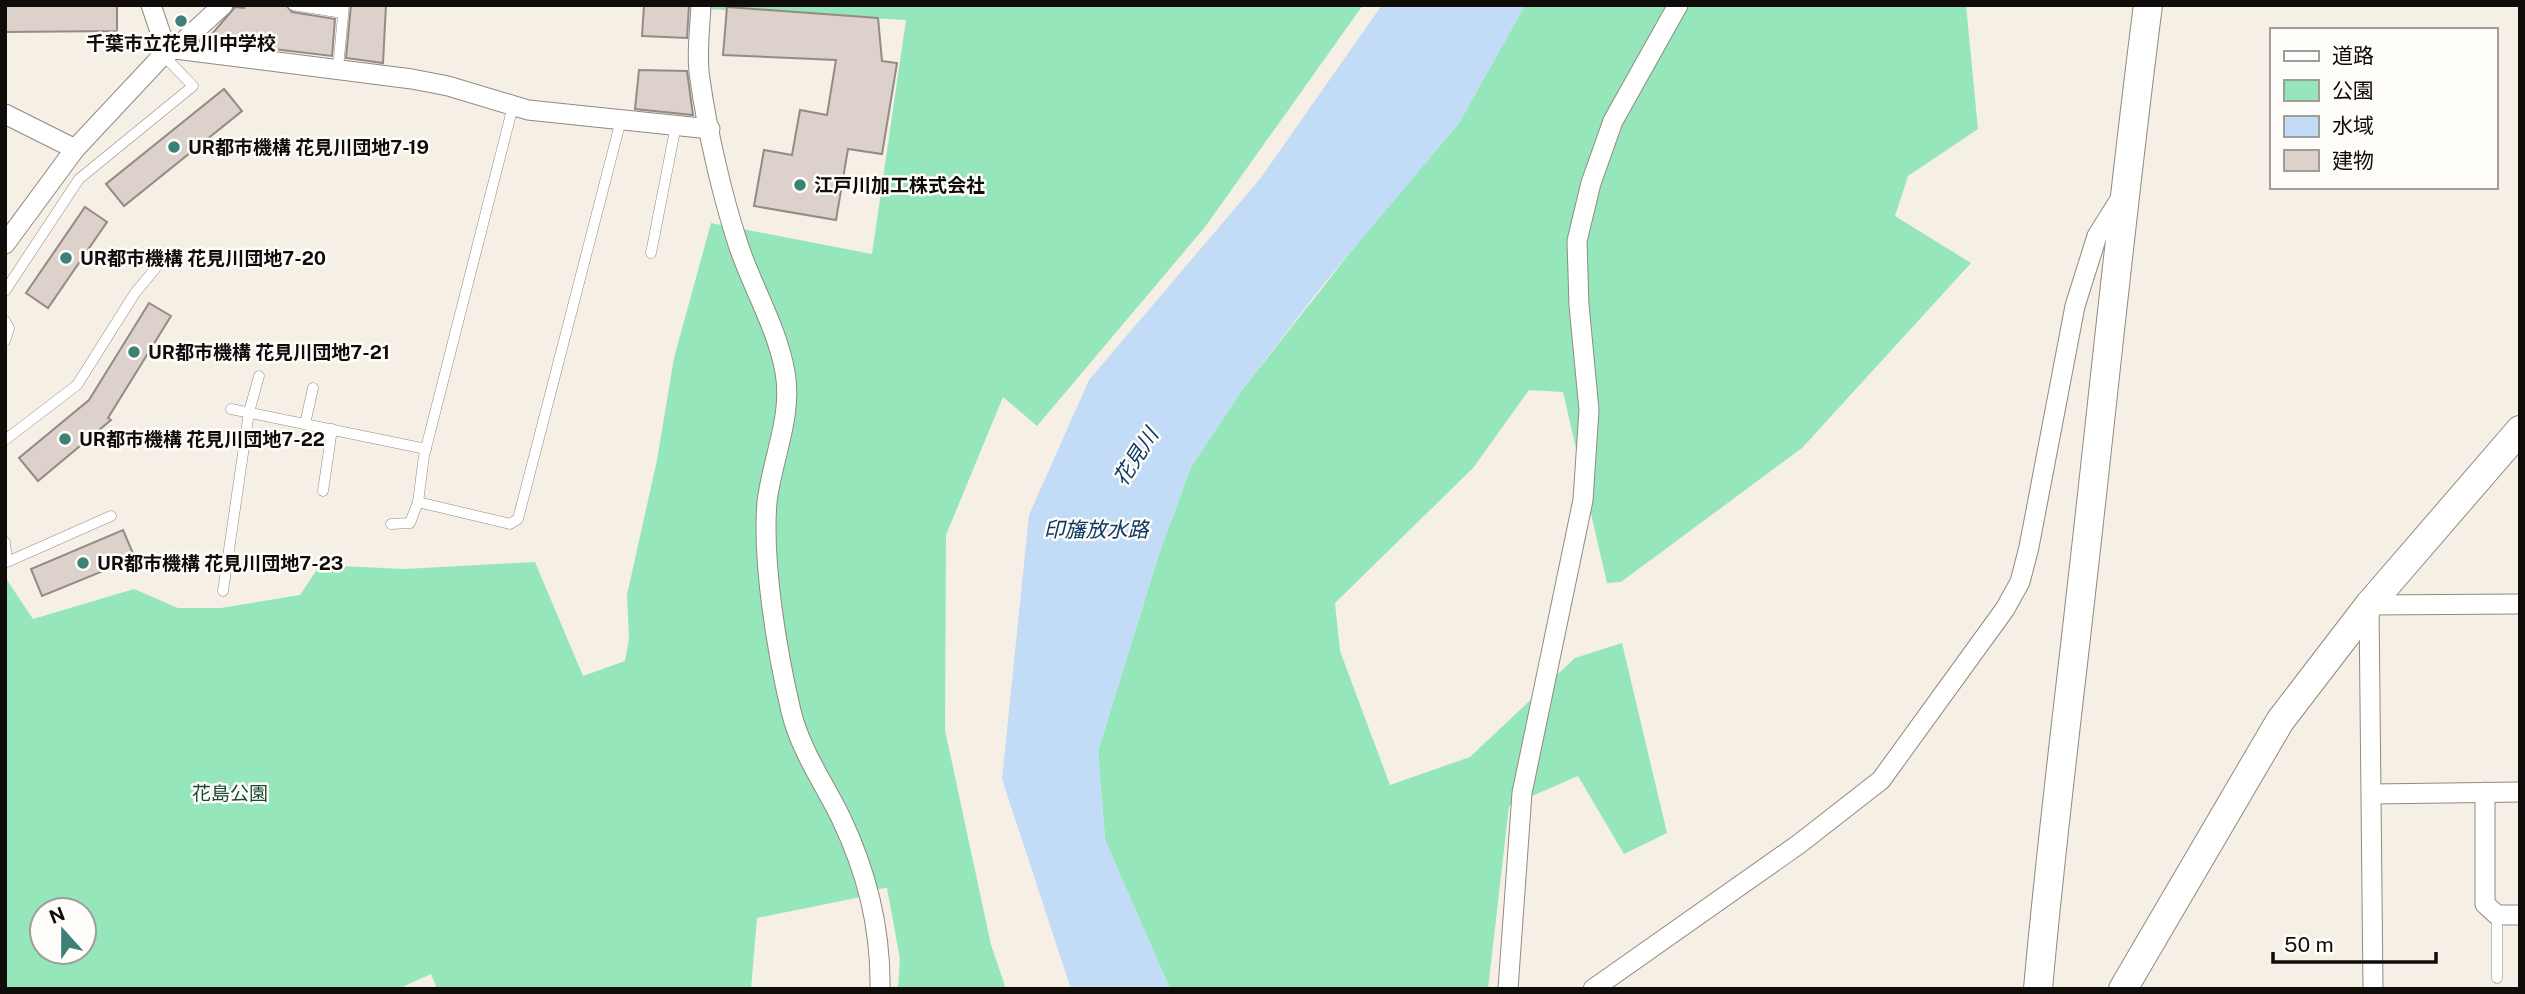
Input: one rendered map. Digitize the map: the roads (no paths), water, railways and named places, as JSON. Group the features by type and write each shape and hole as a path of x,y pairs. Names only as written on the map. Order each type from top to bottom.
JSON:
{"street":[{"path":"151,5 169,52"},
{"path":"5,244 75,149 169,52 223,5"},
{"path":"701,5 699,77 710,129 738,244 778,345 786,375 785,418 767,503 766,562 791,713 808,757 857,855 870,892 881,947 880,989"},
{"path":"1508,989 1522,793 1583,500 1589,410 1579,305 1577,242 1591,183 1613,121 1678,5"},
{"path":"2038,989 2052,830 2148,5"},
{"path":"169,52 338,68 448,86 513,106 710,129"},
{"path":"5,114 75,149"},
{"path":"1594,989 1799,844 1881,780 2005,609 2020,582 2029,547 2085,266 2097,236 2124,194"},
{"path":"2123,989 2280,721 2369,605 2520,430"},
{"path":"2369,605 2520,604"},
{"path":"2369,605 2373,989"},
{"path":"2485,792 2485,904 2497,915 2520,915"},
{"path":"2372,794 2520,793"}],"lane":[{"path":"292,5 344,9 338,68"},
{"path":"5,291 79,179 193,86 169,52"},
{"path":"391,524 410,523 418,502 426,449 513,106"},
{"path":"418,502 510,524 518,519 621,120"},
{"path":"651,253 676,125"},
{"path":"5,440 77,385 135,293 155,269"},
{"path":"5,321 9,328 5,341"},
{"path":"223,591 249,412 259,376"},
{"path":"305,424 313,388"},
{"path":"231,409 426,449"},
{"path":"323,491 332,429"},
{"path":"5,542 6,562 111,516"},
{"path":"2497,915 2497,978"}],"water":[{"name":"印旛放水路","path":"1382,5 1525,5 1459,123 1322,286 1242,390 1191,467 1159,554 1098,751 1105,840 1170,989 1071,989 1002,779 1029,515 1089,380 1260,179"}],"place":[{"name":"千葉市立花見川中学校","path":"181,21"},
{"name":"UR都市機構 花見川団地7-19","path":"174,147"},
{"name":"江戸川加工株式会社","path":"800,185"},
{"name":"UR都市機構 花見川団地7-20","path":"66,258"},
{"name":"UR都市機構 花見川団地7-21","path":"134,352"},
{"name":"UR都市機構 花見川団地7-22","path":"65,439"},
{"name":"UR都市機構 花見川団地7-23","path":"83,563"}],"water label":[{"name":"花見川","path":"1136,457"}],"park label":[{"name":"花島公園","path":"230,793"}]}
